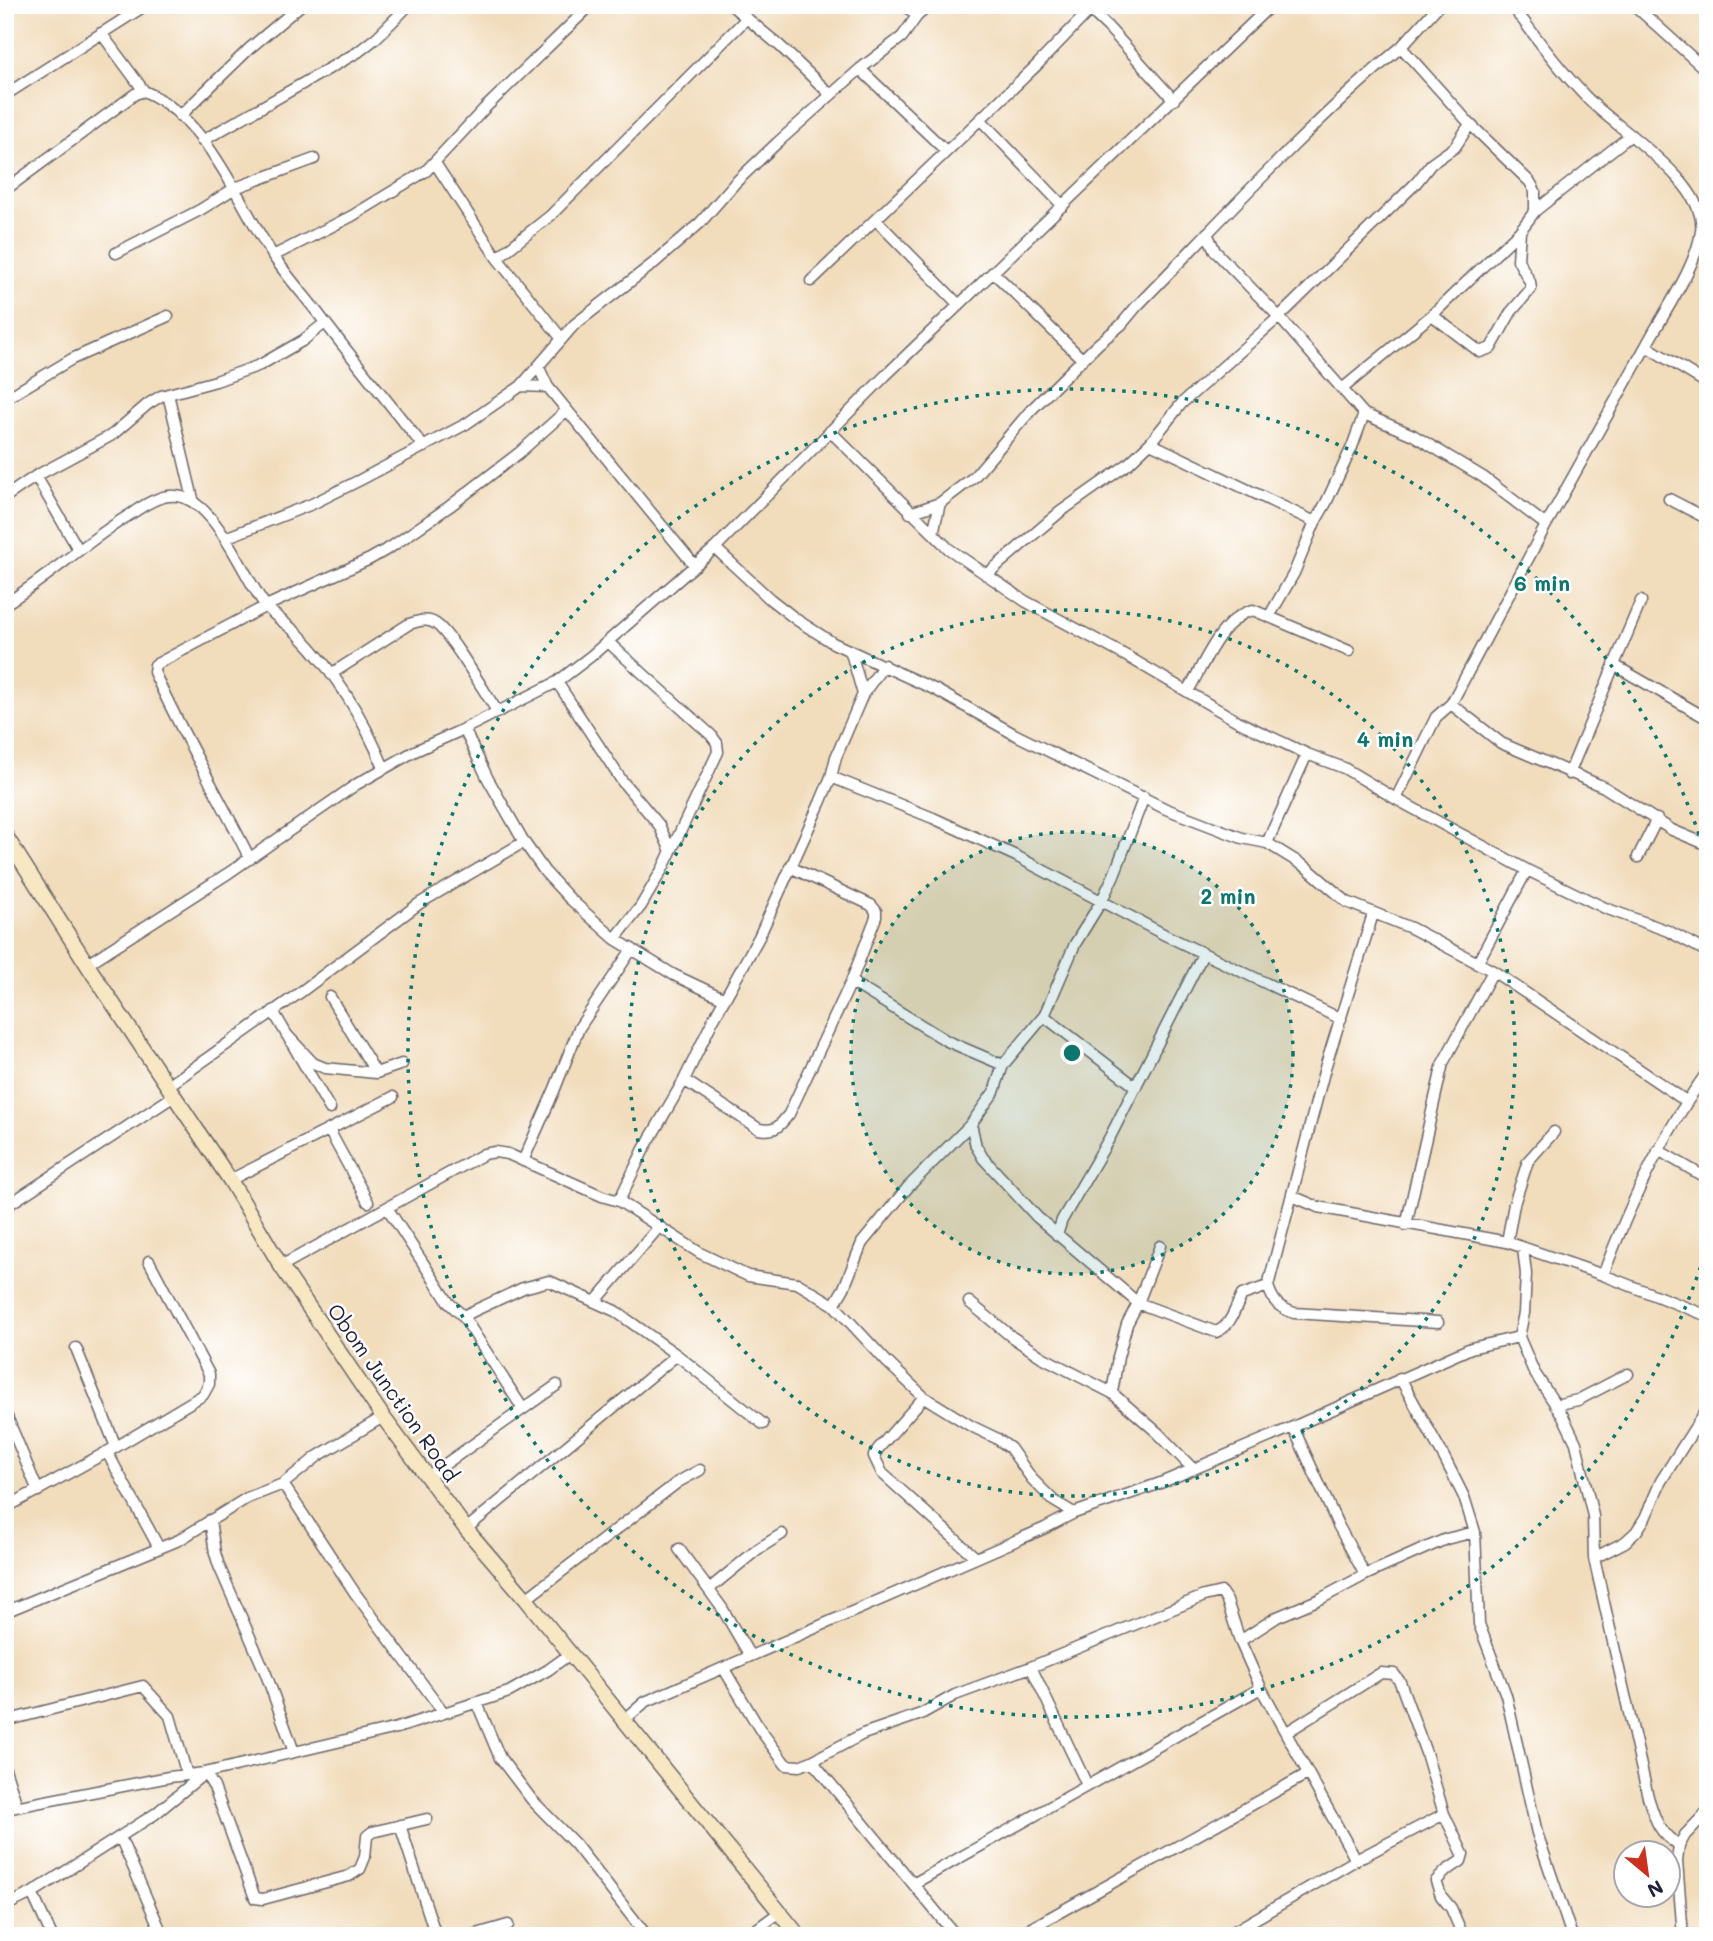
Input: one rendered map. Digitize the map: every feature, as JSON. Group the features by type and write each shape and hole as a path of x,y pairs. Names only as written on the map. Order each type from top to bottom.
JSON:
{"main road":[{"name":"Obom Junction Road","path":"5,835 230,1180 281,1266 383,1417 466,1530 526,1599 799,1936"}],"street":[{"path":"5,95 146,5"},
{"path":"180,116 241,56 301,5"},
{"path":"202,141 358,52 409,5"},
{"path":"273,256 352,216 410,182 435,163 484,109 591,5"},
{"path":"731,5 780,46 831,95"},
{"path":"905,5 917,16"},
{"path":"225,538 312,504 424,447 466,424 521,386 574,325 654,263 700,223 735,183 860,69 902,37 917,16 930,5"},
{"path":"1252,5 1261,15"},
{"path":"90,969 92,961 100,955 250,859 297,824 384,768 557,682 608,642 715,548 959,305 1271,5"},
{"path":"910,513 940,503 974,477 1013,430 1082,359 1121,326 1136,307 1324,113 1401,47 1439,5"},
{"path":"1396,799 1436,717 1451,704 1546,525 1694,258 1702,228 1694,197 1677,175 1589,100 1559,69 1512,5"},
{"path":"1519,16 1531,5"},
{"path":"1634,5 1708,72"},
{"path":"811,281 1038,65 1088,8 1174,100"},
{"path":"497,258 550,216 746,19"},
{"path":"101,33 144,90 180,116 227,173 273,256 424,447"},
{"path":"1401,47 1470,124 1530,182 1535,191 1535,211"},
{"path":"860,69 946,151"},
{"path":"5,190 144,90"},
{"path":"980,119 1063,206"},
{"path":"986,575 1060,512 1128,464 1150,443 1182,403 1279,317 1416,183 1431,164 1455,146 1470,124"},
{"path":"1342,389 1432,315 1520,231 1535,211 1631,135"},
{"path":"116,253 200,210 235,188 314,159"},
{"path":"435,163 497,258 562,339"},
{"path":"876,220 959,305"},
{"path":"1432,315 1480,352 1491,348 1511,312 1531,289 1518,260 1520,231"},
{"path":"1207,233 1215,251 1279,317 1364,414 1413,435 1483,477 1546,525"},
{"path":"1195,247 1215,251"},
{"path":"994,273 1082,359"},
{"path":"5,399 72,359 168,316"},
{"path":"5,497 36,476 112,435 148,404 168,394 260,365 302,341 325,323"},
{"path":"1646,346 1708,384"},
{"path":"538,366 548,387 695,566"},
{"path":"521,386 548,387"},
{"path":"168,394 194,503"},
{"path":"250,859 172,713 153,673 155,665 266,606 391,547 489,476 568,410"},
{"path":"1270,615 1294,573 1315,522 1331,494 1364,414"},
{"path":"830,431 879,478 910,513 965,562 1025,601 1239,722 1344,768 1527,870 1605,908 1668,931 1708,952"},
{"path":"1150,443 1315,522"},
{"path":"36,476 78,549"},
{"path":"6,602 31,587 78,549 133,512 167,496 186,496 204,511 225,538 266,606 299,635 331,674 360,717 384,768"},
{"path":"1669,499 1708,519"},
{"path":"933,533 940,503"},
{"path":"715,548 797,620 851,653 884,665 936,690 1014,733 1166,809 1267,844 1306,867 1347,902 1411,928 1493,971 1686,1101"},
{"path":"1569,774 1642,601"},
{"path":"1188,691 1223,632 1242,613 1254,610 1349,651"},
{"path":"331,674 410,624 424,620 436,624 447,636 497,711"},
{"path":"608,642 711,735 717,743 718,752 663,868 641,906 615,939"},
{"path":"851,653 863,694"},
{"path":"620,1201 644,1149 684,1080 759,937 831,777 836,757 863,694 884,665"},
{"path":"1614,666 1708,719"},
{"path":"557,682 622,781 659,825 670,849"},
{"path":"1451,704 1501,743 1604,787 1672,830 1708,845"},
{"path":"464,729 488,779 524,842 545,872 570,899 615,939 674,975 725,999"},
{"path":"1267,844 1307,754"},
{"path":"831,777 933,818 1016,856 1203,954 1340,1019"},
{"path":"834,1305 844,1288 862,1243 874,1226 908,1186 971,1124 994,1092 1003,1065 1044,1016 1074,944 1102,900 1144,797"},
{"path":"1638,857 1657,819"},
{"path":"659,825 679,830"},
{"path":"5,1207 171,1091 273,1011 421,903 524,842"},
{"path":"684,1080 759,1129 771,1131 779,1128 789,1114 851,982 876,917 876,911 871,905 790,867"},
{"path":"1477,964 1527,870"},
{"path":"1373,914 1325,1068 1268,1286 1272,1299 1279,1307 1294,1313 1438,1322"},
{"path":"523,1161 579,1027 632,949"},
{"path":"1057,1235 1062,1220 1136,1087 1203,954"},
{"path":"1406,1225 1443,1062 1493,971"},
{"path":"851,982 947,1041 1003,1065"},
{"path":"330,997 376,1073"},
{"path":"273,1011 330,1109"},
{"path":"1044,1016 1136,1087"},
{"path":"286,1034 319,1066 376,1073 402,1064"},
{"path":"1604,1275 1620,1231 1658,1150 1686,1101 1708,1071"},
{"path":"230,1180 393,1097"},
{"path":"971,1124 976,1146 983,1158 1037,1217 1138,1304 1216,1332 1231,1322 1242,1295 1268,1286"},
{"path":"329,1130 368,1202"},
{"path":"1507,1242 1514,1204 1528,1161 1554,1132"},
{"path":"1658,1150 1708,1179"},
{"path":"281,1266 484,1154 495,1152 620,1201 700,1253 748,1276 797,1283 834,1305 887,1363 924,1397 1010,1448 1032,1479 1054,1501 1074,1513"},
{"path":"1292,1196 1318,1208 1507,1242 1604,1275 1708,1316"},
{"path":"388,1209 449,1303 463,1316 523,1409"},
{"path":"595,1302 659,1227"},
{"path":"1112,1393 1127,1324 1138,1304 1160,1246"},
{"path":"1523,1248 1524,1313 1519,1337 1530,1363 1576,1443 1592,1516 1594,1558 1648,1797 1656,1823 1671,1840"},
{"path":"5,1508 38,1492 203,1395 209,1384 209,1374 149,1261"},
{"path":"463,1316 523,1288 549,1281 615,1311 677,1355 763,1424"},
{"path":"969,1302 1042,1357 1112,1393 1158,1433 1192,1468"},
{"path":"623,1721 645,1702 1074,1513 1158,1484 1471,1348 1519,1337"},
{"path":"76,1348 111,1450 159,1548"},
{"path":"466,1530 677,1355"},
{"path":"1555,1405 1578,1400 1628,1374"},
{"path":"1400,1378 1464,1497 1475,1532 1479,1624 1506,1695 1537,1833 1572,1936"},
{"path":"427,1477 557,1385"},
{"path":"924,1397 878,1449 874,1456 876,1465 976,1558"},
{"path":"1594,1558 1625,1542 1636,1532 1661,1481 1708,1407"},
{"path":"5,1412 38,1492"},
{"path":"5,1612 179,1540 247,1498 283,1484 318,1456 383,1417"},
{"path":"1293,1427 1338,1525 1365,1574"},
{"path":"526,1599 668,1489 700,1470"},
{"path":"283,1484 355,1593 444,1713"},
{"path":"210,1520 219,1566 266,1674 294,1752"},
{"path":"1240,1641 1277,1617 1320,1599 1365,1574 1446,1539 1475,1532"},
{"path":"709,1589 758,1549 782,1534"},
{"path":"679,1549 722,1608 750,1656"},
{"path":"724,1669 786,1765 799,1766 863,1734 921,1714 955,1695 1204,1596 1221,1592 1261,1688 1356,1860"},
{"path":"5,1769 11,1808 205,1773 397,1728 477,1703 509,1692 570,1654"},
{"path":"1031,1667 1087,1785"},
{"path":"1287,1732 1381,1673 1394,1674 1400,1682 1426,1753 1444,1814 1463,1854 1461,1861 1436,1881 1441,1896 1451,1908 1463,1936"},
{"path":"5,1721 143,1686 170,1716 187,1775"},
{"path":"914,1884 1261,1688"},
{"path":"477,1703 500,1758 532,1800 575,1844 648,1936"},
{"path":"812,1761 956,1936"},
{"path":"205,1773 214,1787 255,1898 263,1899 349,1876 360,1869 365,1857 367,1836 372,1832 427,1819"},
{"path":"5,1906 32,1893 120,1838 163,1808 205,1773"},
{"path":"1017,1936 1307,1774"},
{"path":"1226,1936 1356,1860 1444,1814"},
{"path":"1682,1840 1707,1815"},
{"path":"400,1825 436,1936"},
{"path":"120,1838 163,1936"},
{"path":"32,1893 52,1936"},
{"path":"1681,1910 1683,1936"},
{"path":"747,1936 779,1912"},
{"path":"470,1936 508,1924"}]}
